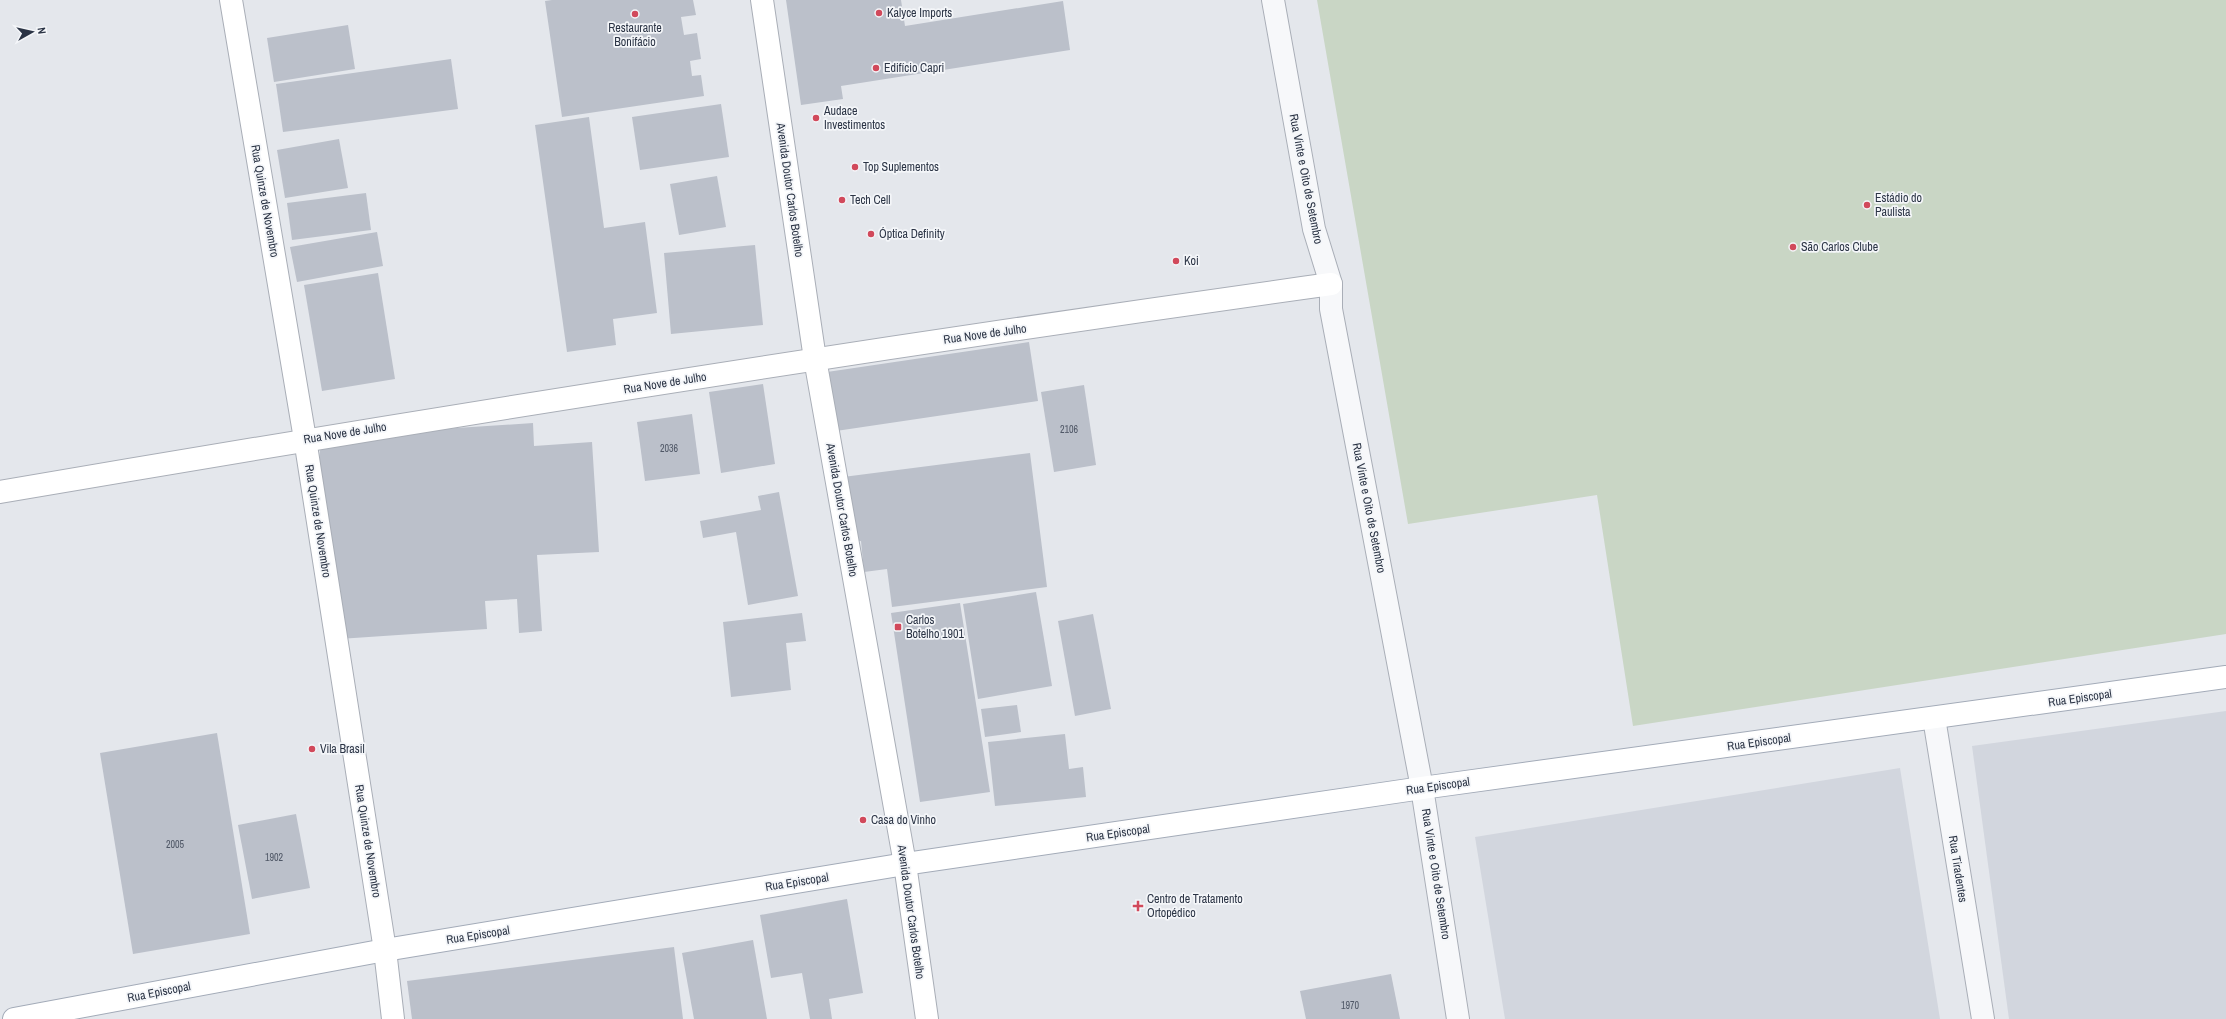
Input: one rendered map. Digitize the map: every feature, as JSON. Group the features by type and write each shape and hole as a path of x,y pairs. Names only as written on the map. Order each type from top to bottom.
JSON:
{"main road":[{"name":"Rua Quinze de Novembro","path":"231,0 305,439 385,950 394,1019"},
{"name":"Avenida Doutor Carlos Botelho","path":"762,0 815,360 905,864 927,1019"},
{"name":"Rua Nove de Julho","path":"0,492 305,439 815,360 1331,284"},
{"name":"Rua Episcopal","path":"14,1019 385,950 905,864 1422,788 2226,677"}],"street":[{"name":"Rua Vinte e Oito de Setembro","path":"1273,0 1314,229 1331,284 1331,309 1422,788 1458,1019"},
{"name":"Rua Tiradentes","path":"1934,718 1983,1019"}],"shaded area":[{"path":"2226,711 2226,1019 2009,1019 1972,746"},
{"path":"1900,768 1940,1019 1505,1019 1475,837"}],"green space":[{"name":"São Carlos Clube","path":"1317,0 2226,0 2226,634 1633,726 1597,495 1408,524"}],"building":[{"path":"693,0 696,15 681,17 684,35 697,33 701,59 690,61 692,76 701,75 704,96 562,117 545,1"},
{"name":"Edifício Capri","path":"786,0 901,0 905,26 1063,1 1070,50 841,86 843,99 801,105"},
{"path":"348,25 355,69 274,82 267,38"},
{"path":"451,59 458,109 283,132 276,84"},
{"path":"721,104 729,157 640,170 632,117"},
{"path":"589,117 604,228 645,222 657,313 613,319 616,345 567,352 535,125"},
{"path":"339,139 348,188 285,198 277,150"},
{"path":"717,176 726,227 679,235 670,184"},
{"path":"366,193 371,230 292,240 287,203"},
{"path":"377,232 383,266 297,282 290,247"},
{"path":"755,245 763,325 671,334 664,253"},
{"path":"378,273 395,379 322,391 304,285"},
{"path":"1029,342 1038,401 836,431 827,372"},
{"path":"763,384 775,464 721,473 709,392"},
{"path":"1084,385 1096,465 1054,472 1041,392"},
{"path":"692,414 700,474 645,481 637,422"},
{"path":"533,423 534,446 592,442 599,552 537,555 542,631 519,633 517,599 485,601 487,629 339,639 318,466 321,444 380,440 380,433"},
{"path":"1030,453 1047,587 892,607 887,569 864,572 861,541 852,542 843,477"},
{"path":"779,492 798,596 748,605 736,532 703,538 700,521 761,510 758,496"},
{"path":"1036,592 1052,686 978,699 963,604"},
{"path":"960,603 990,792 920,802 891,613"},
{"path":"802,613 806,641 786,643 791,690 731,697 723,622"},
{"path":"1093,614 1111,709 1075,716 1058,621"},
{"path":"1017,705 1021,732 985,737 981,709"},
{"path":"217,733 250,934 133,954 100,753"},
{"path":"1065,734 1069,769 1083,767 1086,797 995,806 988,742"},
{"path":"296,814 310,888 252,899 238,825"},
{"path":"847,899 863,993 829,999 832,1019 810,1019 802,973 771,978 760,915"},
{"path":"753,940 767,1019 694,1019 682,953"},
{"path":"674,947 683,1019 412,1019 407,981"},
{"path":"1391,974 1400,1019 1306,1019 1300,991"}],"place":[{"name":"Kalyce Imports","path":"879,13"},
{"name":"Restaurante Bonifácio","path":"635,14"},
{"name":"Edifício Capri","path":"876,68"},
{"name":"Audace Investimentos","path":"816,118"},
{"name":"Top Suplementos","path":"855,167"},
{"name":"Tech Cell","path":"842,200"},
{"name":"Estádio do Paulista","path":"1867,205"},
{"name":"Óptica Definity","path":"871,234"},
{"name":"São Carlos Clube","path":"1793,247"},
{"name":"Koi","path":"1176,261"},
{"name":"Carlos Botelho 1901","path":"898,627"},
{"name":"Vila Brasil","path":"312,749"},
{"name":"Casa do Vinho","path":"863,820"},
{"name":"Centro de Tratamento Ortopédico","path":"1138,906"}]}
